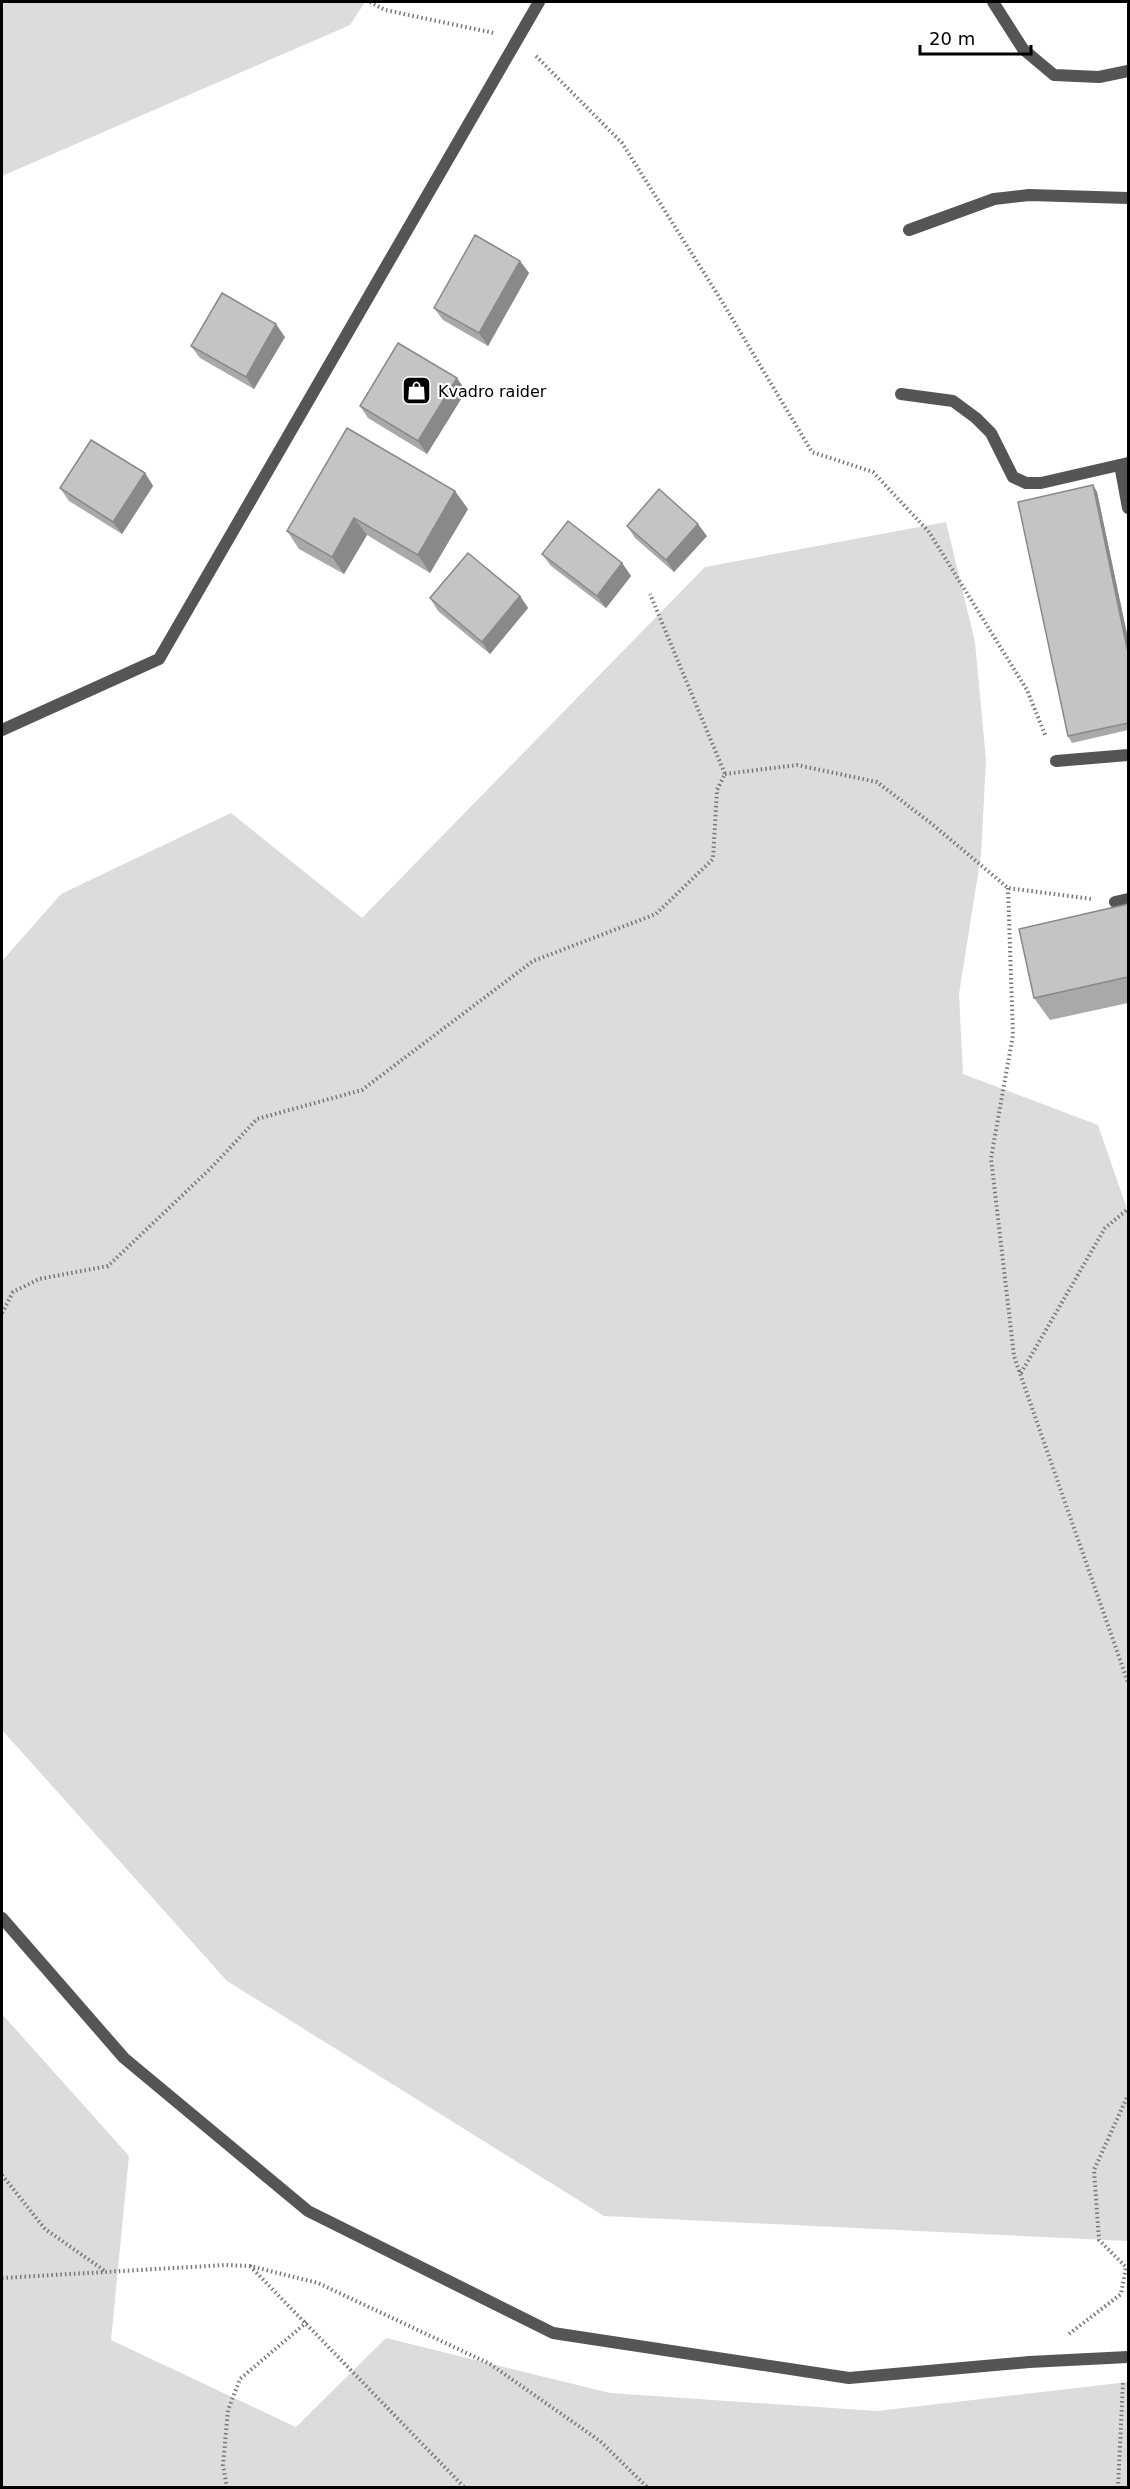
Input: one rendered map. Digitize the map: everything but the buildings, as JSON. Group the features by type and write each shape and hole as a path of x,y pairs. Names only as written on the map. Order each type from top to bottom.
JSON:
{"street":[{"path":"2,730 159,659 539,2"},
{"path":"993,2 1023,49 1054,75 1100,77 1128,71"},
{"path":"909,230 994,200 1029,195 1128,198"},
{"path":"901,394 953,401 976,418 991,433 1013,477 1026,483 1041,483 1124,464 1128,508"},
{"path":"1056,761 1128,755"},
{"path":"1115,902 1128,899"},
{"path":"2,1918 124,2058 308,2211 553,2333 849,2378 1029,2362 1128,2357"}],"path":[{"path":"370,2 385,10 518,38 622,143 718,295 812,452 873,472 929,532 1027,690 1056,761"},
{"path":"2,1313 13,1292 39,1279 108,1266 211,1168 257,1119 362,1090 533,961 656,914 712,859 717,790 725,774 650,594"},
{"path":"725,774 797,765 877,782 932,824 1008,888 1115,902"},
{"path":"1008,888 1013,1035 991,1158 1014,1356 1128,1683"},
{"path":"1020,1373 1106,1228 1128,1209"},
{"path":"1064,2337 1121,2294 1126,2268 1099,2240 1094,2170 1128,2095"},
{"path":"2,2175 45,2229 105,2272"},
{"path":"2,2278 225,2265 250,2266 318,2283 490,2364 600,2440 648,2487"},
{"path":"250,2266 307,2322 465,2487"},
{"path":"227,2487 223,2465 228,2410 240,2379 307,2322"},
{"path":"1118,2487 1121,2389 1128,2357"}],"shaded area":[{"path":"2,2 365,2 350,25 2,176"},
{"path":"946,522 975,642 986,760 981,855 959,994 963,1074 1098,1125 1128,1212 1128,2241 604,2216 227,1981 2,1730 2,961 61,894 231,813 362,918 705,567"},
{"path":"2,2014 129,2156 111,2340 296,2427 386,2338 610,2393 877,2411 1128,2382 1128,2487 2,2487"}],"place":[{"name":"Kvadro raider","path":"417,391"}]}
